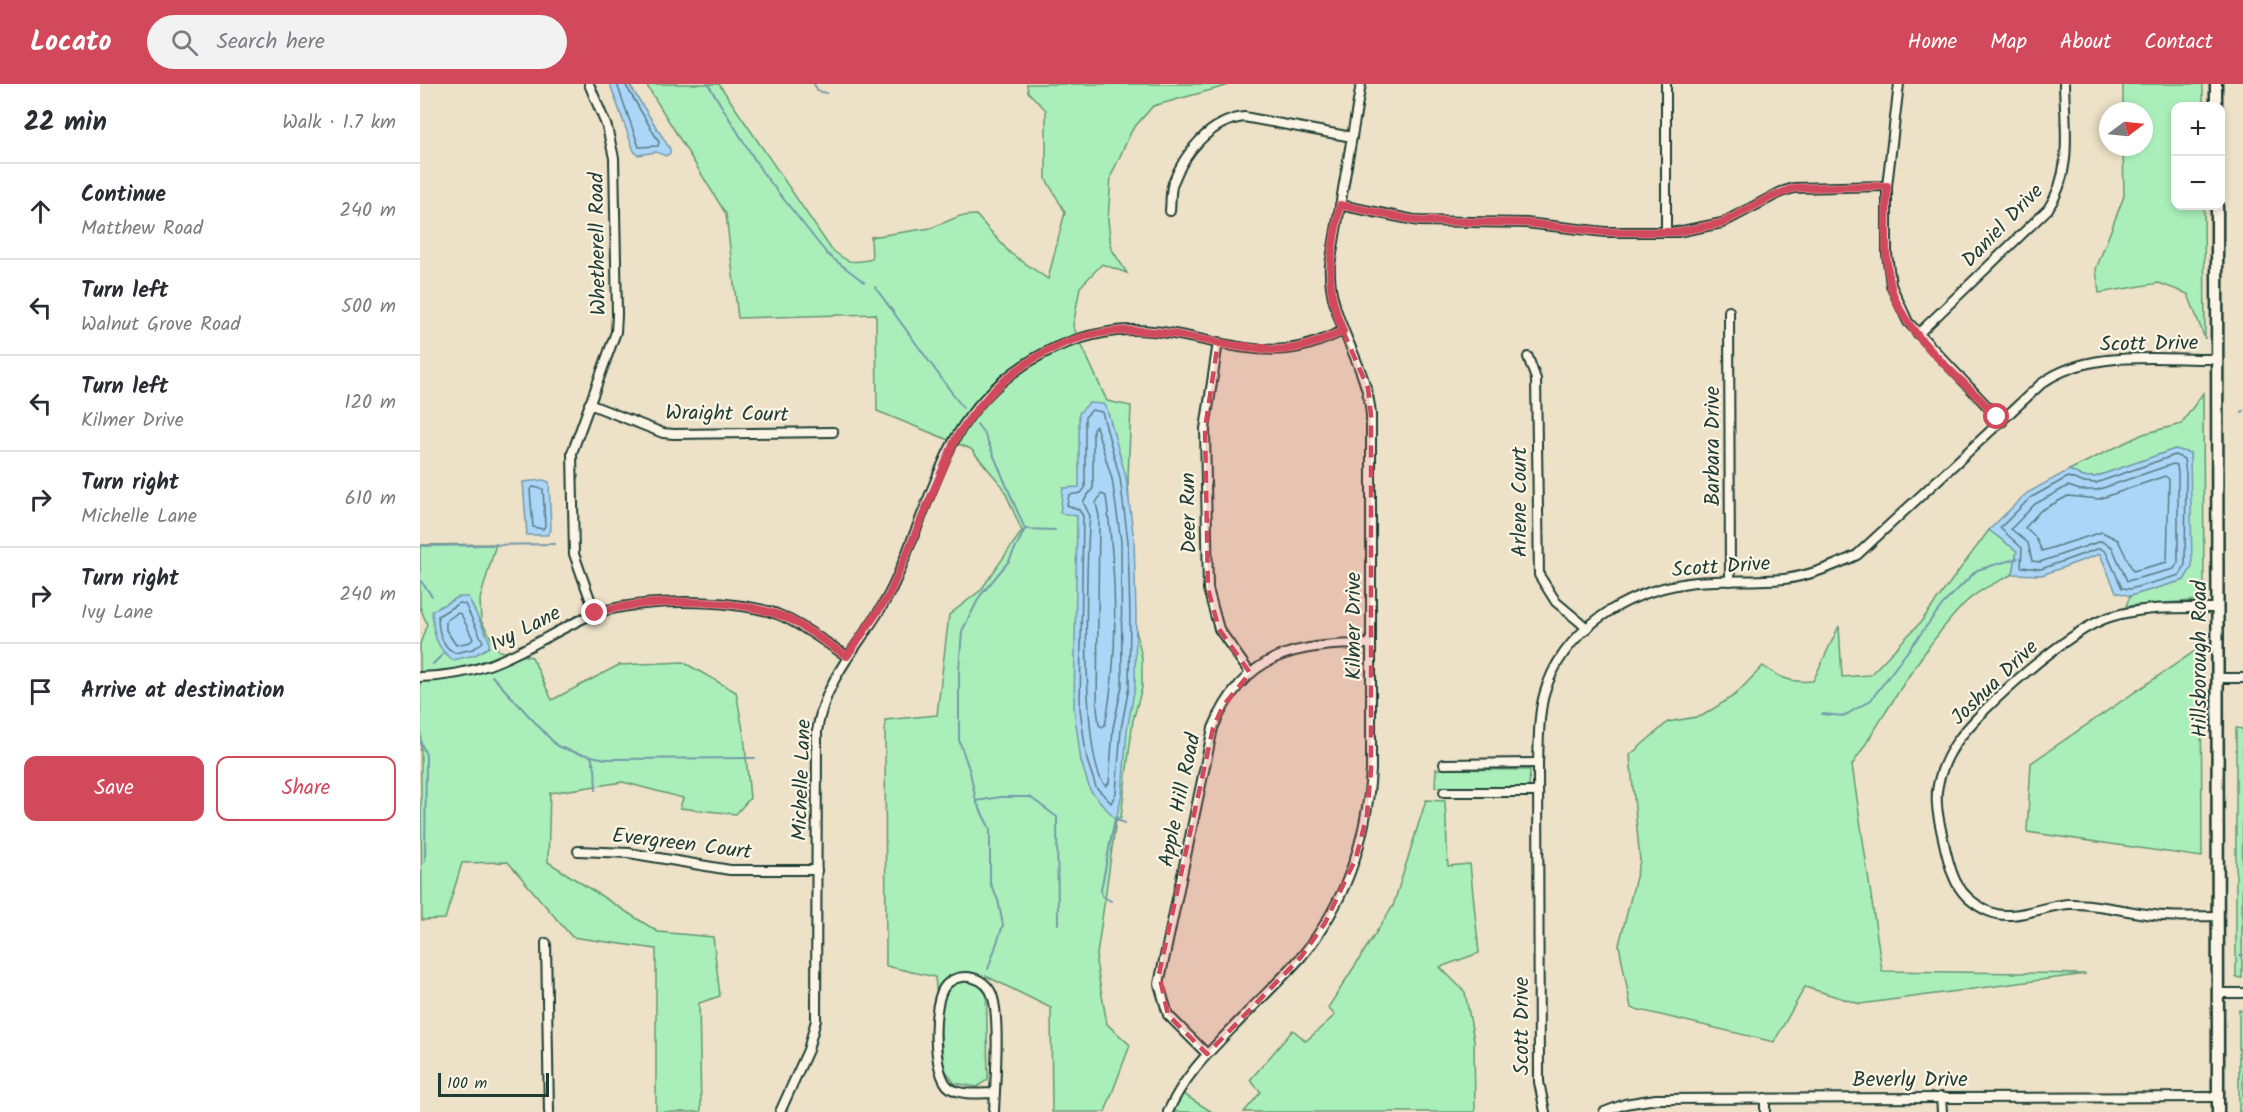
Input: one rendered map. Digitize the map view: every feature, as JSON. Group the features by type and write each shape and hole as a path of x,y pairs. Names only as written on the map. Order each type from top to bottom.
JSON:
{"street":[{"name":"Whetherell Road","path":"589,84 607,127 614,158 617,315 616,332 572,453 574,554 595,613"},
{"name":"Kilmer Drive","path":"1168,1112 1185,1079 1301,957 1325,923 1348,878 1363,837 1370,790 1370,399 1364,376 1343,331 1329,287 1330,265 1361,84"},
{"path":"1666,84 1666,232"},
{"path":"1899,84 1887,186 1887,254 1891,285 1901,311 1918,334 2002,422"},
{"name":"Daniel Drive","path":"1918,334 2048,209 2056,197 2065,169 2064,84"},
{"path":"2216,84 2216,102"},
{"path":"1170,211 1172,185 1188,155 1207,132 1233,118 1244,117 1352,137"},
{"path":"1340,205 1419,221 1526,223 1605,232 1666,232 1722,223 1771,197 1794,188 1887,186"},
{"name":"Hillsborough Road","path":"2217,210 2218,1112"},
{"name":"Barbara Drive","path":"1729,311 1730,581"},
{"name":"Michelle Lane","path":"780,1112 808,1050 816,1020 817,731 823,701 847,656 889,595 956,438 969,417 1009,375 1052,349 1094,334 1118,330 1157,332 1218,342 1286,349 1312,344 1343,331"},
{"name":"Deer Run","path":"1218,342 1205,429 1208,589 1219,629 1250,673"},
{"name":"Arlene Court","path":"1528,357 1536,379 1539,575 1556,602 1587,628"},
{"name":"Scott Drive","path":"1545,1112 1539,1082 1538,763 1541,713 1546,690 1572,644 1587,628 1617,605 1652,591 1688,583 1801,576 1830,568 1857,555 2049,378 2077,365 2098,360 2218,359"},
{"name":"Wraight Court","path":"589,404 663,433 833,432"},
{"name":"Ivy Lane","path":"420,677 452,676 486,668 595,613 638,604 749,606 791,620 847,656"},
{"name":"Joshua Drive","path":"2218,608 2134,611 2108,617 2074,634 2032,669 1965,732 1942,773 1937,801 1952,877 1960,893 1972,903 1991,913 2007,915 2070,904 2156,915 2218,916"},
{"name":"Apple Hill Road","path":"1207,1054 1168,1015 1160,993 1159,974 1213,728 1223,705 1250,673 1280,655 1301,648 1327,644 1371,644"},
{"path":"2219,678 2243,678"},
{"path":"1444,764 1538,763"},
{"path":"1444,792 1539,792"},
{"name":"Evergreen Court","path":"578,851 628,853 730,870 817,870"},
{"path":"546,943 549,1112"},
{"path":"994,1093 956,1092 945,1084 938,1072 937,1005 942,990 952,980 967,977 979,980 987,985 994,999 994,1093 994,1112"},
{"path":"2218,993 2243,993"},
{"name":"Beverly Drive","path":"1604,1112 1625,1104 1656,1099 2218,1097"},
{"path":"1765,1098 1766,1112"},
{"path":"1941,1098 1942,1112"}],"highlighted area":[{"path":"1343,331 1368,388 1371,415 1371,770 1367,815 1356,858 1325,923 1301,957 1207,1054 1168,1015 1159,974 1213,728 1223,706 1250,673 1219,629 1208,589 1205,429 1218,342 1286,349"}],"green space":[{"path":"646,84 719,84 831,249 846,260 859,262 872,259 871,237 931,228 960,216 976,215 1010,253 1048,279 1065,212 1046,179 1046,110 1028,92 1027,84 1220,84 1226,86 1153,106 1132,130 1111,176 1108,220 1111,248 1127,273 1102,264 1080,287 1073,326 1107,401 1131,406 1128,478 1133,616 1142,658 1142,688 1133,720 1121,817 1116,820 1096,962 1107,1024 1130,1045 1105,1112 1052,1112 1051,1008 986,976 988,1079 977,1087 954,1083 944,1068 935,977 886,966 885,720 937,715 949,615 981,590 1022,531 1003,487 971,449 877,411 876,314 738,318 726,214"},
{"path":"2123,84 2203,84 2203,102 2171,102 2171,210 2204,210 2205,339 2188,294 2159,283 2099,293 2096,269 2124,196 2123,156 2153,156 2153,102 2123,102"},
{"path":"2203,393 2204,600 2126,606 2130,596 2184,580 2191,567 2190,453 2175,449 2095,477 2083,477 2069,470 2143,434 2181,424"},
{"path":"1989,530 2017,551 2013,574 1973,596 1946,624 1852,765 1882,971 2086,974 1860,1004 1805,987 1774,1042 1631,1008 1619,945 1640,861 1630,755 1668,722 1702,716 1735,695 1763,666 1786,679 1813,681 1839,626 1842,677 1870,675 1920,623"},
{"path":"496,544 480,599 481,621 499,651 532,657 552,700 619,665 683,662 736,692 744,736 750,798 736,814 680,808 683,798 623,782 550,793 548,862 658,932 713,937 720,996 699,1003 701,1112 656,1112 656,949 572,937 508,862 462,863 445,919 422,920 420,644 427,624 420,607 420,545"},
{"path":"2201,647 2202,857 2027,832 2031,763"},
{"path":"2236,728 2243,729 2242,978 2236,977"},
{"path":"1436,769 1530,770 1529,788 1435,787"},
{"path":"1426,800 1445,801 1448,866 1470,864 1479,953 1440,967 1465,992 1474,1040 1475,1112 1244,1112 1261,1092 1250,1080 1293,1030 1306,1041 1335,1015 1328,1008 1393,906"},
{"path":"2239,1010 2243,1011 2243,1112 2239,1112"},
{"path":"1177,1090 1212,1112 1168,1112"}],"water":[{"path":"610,84 629,84 670,149 670,153 666,156 656,152 638,155 634,151"},
{"path":"1089,403 1103,404 1107,409 1126,477 1134,540 1135,687 1127,730 1122,794 1116,820 1090,790 1081,761 1074,709 1077,516 1060,513 1063,488 1079,487 1079,413"},
{"path":"2175,449 2190,453 2192,567 2184,580 2130,596 2116,592 2100,554 2042,575 2013,574 2017,551 1989,530 2027,493 2069,470 2083,477 2095,477"},
{"path":"543,480 549,482 551,530 547,535 527,535 523,482"},
{"path":"458,597 468,597 489,640 489,647 475,655 453,660 442,650 436,638 432,611"}],"waterway":[{"path":"708,84 763,173 827,254 864,282"},
{"path":"814,84 818,91 826,93"},
{"path":"875,287 963,408"},
{"path":"977,424 985,435 1025,529 1009,561 980,596 962,631 959,670 959,740 970,772 976,801 990,829 990,883 998,900 1003,925 988,969"},
{"path":"1025,529 1055,530"},
{"path":"420,546 555,544"},
{"path":"1822,714 1844,716 1871,700 1943,604 1977,570 2018,558"},
{"path":"420,580 432,596"},
{"path":"433,664 444,653"},
{"path":"492,676 557,746 577,753 606,759 755,758"},
{"path":"420,740 426,755 425,861"},
{"path":"591,757 595,768 596,790"},
{"path":"976,801 1001,797 1030,797 1057,817 1058,924"},
{"path":"1111,901 1102,896 1101,890 1115,818"},
{"path":"1117,820 1125,823"}],"route":[{"path":"595,613 638,604 749,606 791,620 847,656 889,595 956,438 969,417 997,384 1029,360 1052,349 1094,334 1118,330 1165,332 1265,349 1286,349 1312,344 1343,331 1331,301 1329,287 1330,265 1340,205 1419,221 1550,224 1605,232 1677,232 1722,223 1781,192 1794,188 1887,186 1888,269 1895,300 1918,334 1997,417"}]}
